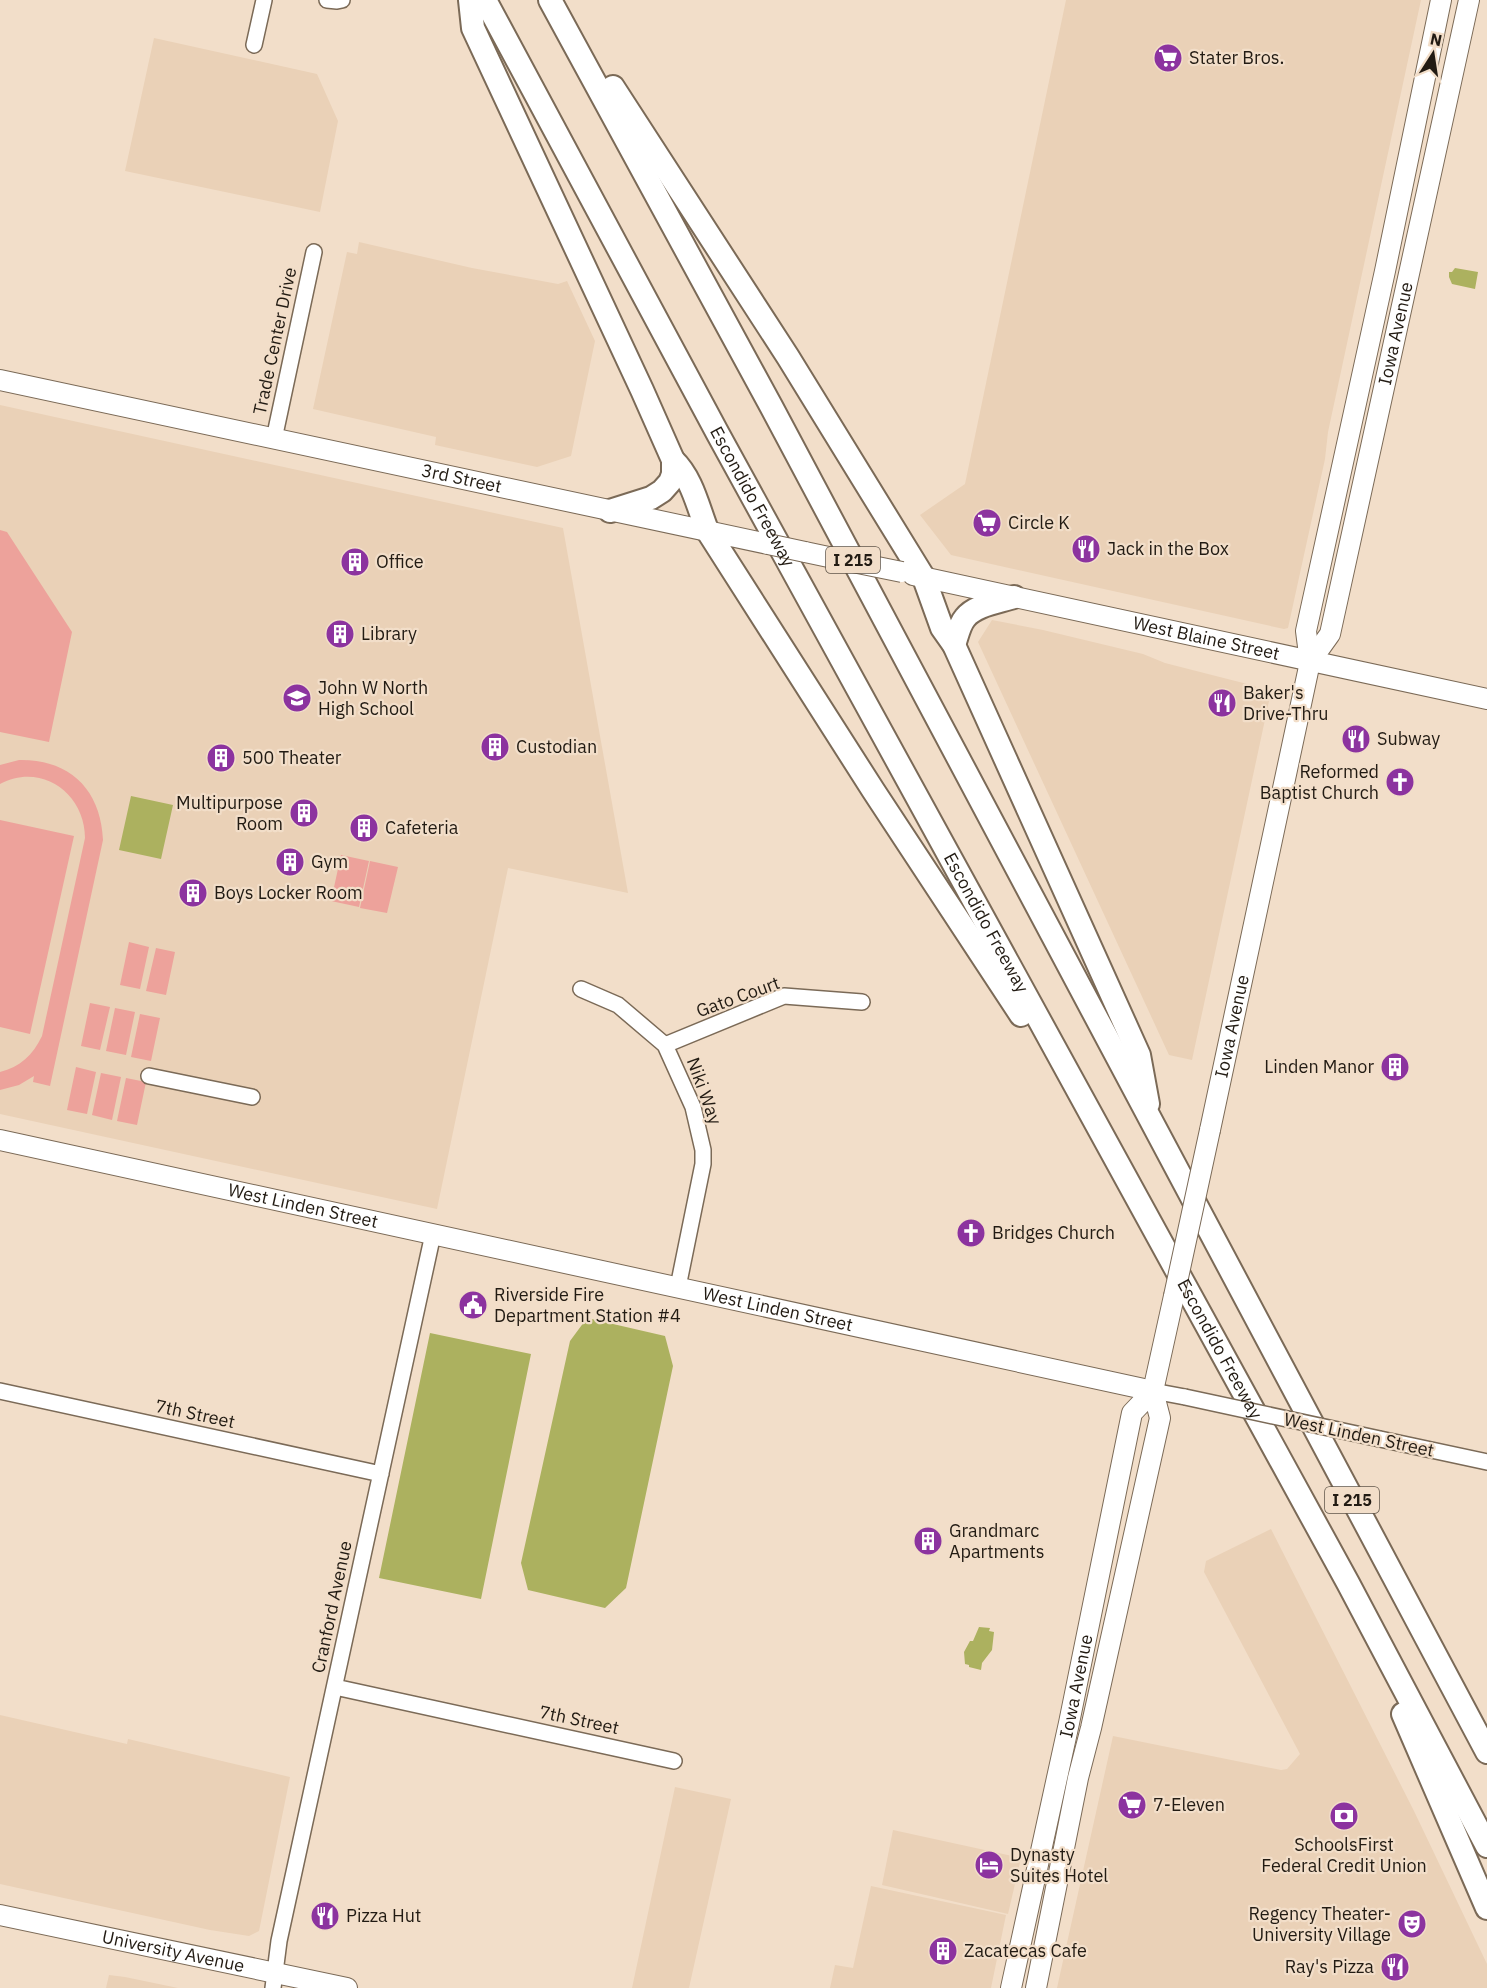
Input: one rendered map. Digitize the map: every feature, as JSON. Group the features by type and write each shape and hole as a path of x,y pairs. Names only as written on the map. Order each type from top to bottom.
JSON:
{"highway":[{"path":"470,0 473,28 673,460 681,468 716,533 932,881 1106,1141"},
{"name":"Escondido Freeway","path":"485,0 718,434 1348,1583 1487,1846"},
{"name":"I 215","path":"550,0 760,386 1487,1752"},
{"path":"557,0 788,357 924,578 942,627 954,645 1139,1055 1151,1123"},
{"path":"610,511 651,498 662,490 670,482 673,474 673,460"},
{"path":"954,645 966,616 1014,597"},
{"path":"1348,1583 1487,1908"}],"main road":[{"name":"Iowa Avenue","path":"1036,1988 1078,1778 1160,1418 1153,1391 1310,662 1306,631 1441,0"},
{"name":"Iowa Avenue","path":"1310,662 1330,634 1469,0"},
{"name":"3rd Street","path":"0,380 924,578"},
{"name":"West Blaine Street","path":"924,578 1487,699"},
{"name":"West Linden Street","path":"0,1140 1153,1391"},
{"name":"Iowa Avenue","path":"1011,1988 1069,1723 1132,1413 1153,1391"},
{"name":"University Avenue","path":"0,1915 274,1980 347,1988"}],"street":[{"path":"254,45 264,0"},
{"path":"327,0 337,2 342,0"},
{"name":"Trade Center Drive","path":"274,439 314,252"},
{"name":"Niki Way","path":"581,989 618,1005 665,1045 693,1107 703,1150 703,1164 678,1287"},
{"name":"Gato Court","path":"665,1045 784,996 862,1002"},
{"path":"149,1076 252,1097"},
{"name":"Cranford Avenue","path":"274,1980 279,1941 433,1234"},
{"name":"7th Street","path":"0,1391 381,1474"},
{"name":"West Linden Street","path":"1153,1391 1487,1462"},
{"name":"7th Street","path":"335,1687 674,1761"}],"shaded area":[{"path":"1066,0 1421,0 1288,628 1284,629 951,555 920,515 965,484"},
{"path":"154,38 317,74 338,121 320,212 125,171"},
{"path":"359,242 472,268 558,284 567,281 595,341 571,456 537,467 435,445 436,437 313,409 347,252 357,254"},
{"path":"1455,268 1478,272 1475,289 1452,284 1449,272"},
{"name":"John W North High School","path":"0,405 563,528 628,893 508,868 437,1209 0,1114"},
{"path":"0,530 7,532 72,632 49,742 0,732"},
{"path":"992,620 1143,654 1165,663 1255,686 1269,701 1192,1060 1169,1055 978,642"},
{"path":"19,760 53,765 79,781 89,792 96,806 103,840 50,1086 33,1082 34,1076 19,1085 0,1090 0,1072 14,1067 25,1059 42,1036 85,838 78,808 58,786 31,777 16,778 0,784 0,765"},
{"path":"131,796 173,805 161,859 119,850"},
{"path":"0,820 74,836 30,1034 0,1027"},
{"path":"341,855 369,861 359,907 331,901"},
{"path":"370,861 398,867 387,913 360,908"},
{"path":"129,942 149,947 140,989 120,985"},
{"path":"156,948 175,952 166,995 146,991"},
{"path":"90,1003 110,1007 100,1050 81,1046"},
{"path":"115,1008 135,1012 126,1055 106,1051"},
{"path":"140,1014 160,1018 151,1061 131,1057"},
{"path":"76,1067 96,1072 87,1114 67,1110"},
{"path":"101,1073 121,1077 112,1120 92,1115"},
{"path":"126,1078 146,1082 137,1125 117,1121"},
{"path":"587,1318 665,1336 673,1366 626,1588 605,1608 528,1590 521,1563 570,1341"},
{"path":"430,1333 531,1354 481,1599 379,1578"},
{"path":"1271,1529 1414,1811 1487,1964 1487,1988 1057,1988 1113,1736 1281,1770 1287,1769 1300,1754 1204,1572 1206,1561"},
{"path":"979,1627 990,1628 989,1631 994,1632 992,1650 982,1663 981,1670 965,1664 964,1652 970,1641 973,1641"},
{"path":"0,1715 127,1744 128,1739 290,1777 259,1931 249,1936 210,1930 0,1884"},
{"path":"675,1787 731,1799 689,1988 632,1988"},
{"path":"893,1830 1021,1858 1008,1914 882,1885"},
{"path":"871,1886 1006,1915 991,1988 830,1988 835,1965 853,1968"},
{"path":"109,1975 125,1977 178,1988 106,1988"}],"place":[{"name":"Stater Bros.","path":"1168,58"},
{"name":"Circle K","path":"987,523"},
{"name":"Jack in the Box","path":"1086,549"},
{"name":"Office","path":"355,562"},
{"name":"Library","path":"340,634"},
{"name":"John W North High School","path":"297,698"},
{"name":"Baker's Drive-Thru","path":"1222,703"},
{"name":"Subway","path":"1356,739"},
{"name":"Custodian","path":"495,747"},
{"name":"500 Theater","path":"221,758"},
{"name":"Reformed Baptist Church","path":"1400,782"},
{"name":"Multipurpose Room","path":"304,813"},
{"name":"Cafeteria","path":"364,828"},
{"name":"Gym","path":"290,862"},
{"name":"Boys Locker Room","path":"193,893"},
{"name":"Linden Manor","path":"1395,1067"},
{"name":"Bridges Church","path":"971,1233"},
{"name":"Riverside Fire Department Station #4","path":"473,1305"},
{"name":"Grandmarc Apartments","path":"928,1541"},
{"name":"7-Eleven","path":"1132,1805"},
{"name":"SchoolsFirst Federal Credit Union","path":"1344,1816"},
{"name":"Dynasty Suites Hotel","path":"989,1865"},
{"name":"Pizza Hut","path":"325,1916"},
{"name":"Regency Theater- University Village","path":"1412,1924"},
{"name":"Zacatecas Cafe","path":"943,1951"},
{"name":"Ray's Pizza","path":"1395,1967"}]}
